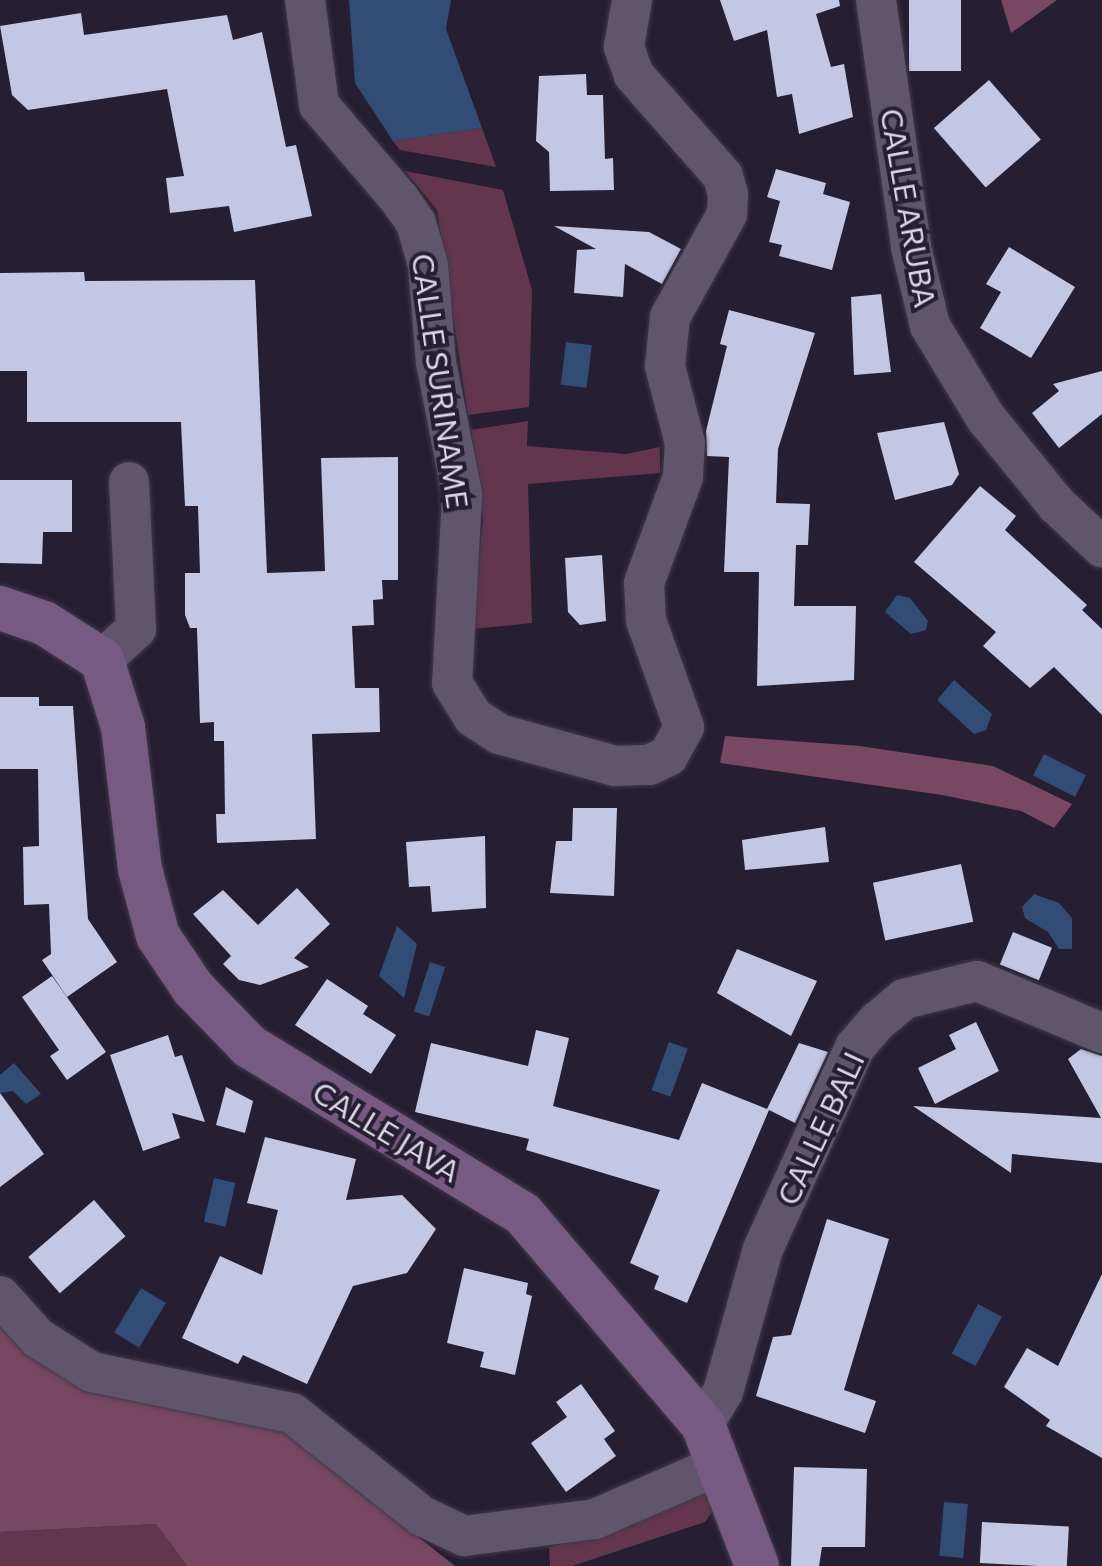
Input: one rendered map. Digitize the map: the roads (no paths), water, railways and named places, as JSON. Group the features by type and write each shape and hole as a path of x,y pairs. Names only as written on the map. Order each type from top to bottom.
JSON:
{"street":[{"name":"CALLE SURINAME","path":"305,0 319,105 416,223 428,265 436,362 462,495 452,683 473,717 499,734 615,766 649,765 668,756 684,727 646,620 644,583 683,477 685,443 665,366 670,317 727,214 728,194 723,176 634,75 624,47 632,0"},
{"name":"CALLE ARUBA","path":"876,0 913,261 930,326 986,418 1057,505 1102,547"},
{"path":"0,608 44,623 102,660 136,629 129,482"},
{"name":"CALLE JAVA","path":"102,660 123,727 140,869 158,936 193,988 249,1046 523,1214 703,1425 757,1566"},
{"name":"CALLE BALI","path":"703,1425 723,1392 763,1249 855,1047 878,1021 904,999 977,981 1102,1033"},
{"path":"0,1296 38,1338 92,1372 292,1413 422,1516 464,1536 595,1519 719,1465"}],"water":[{"path":"349,0 451,0 446,29 482,128 393,141 355,83"},
{"path":"566,342 592,345 587,388 561,385"},
{"path":"897,595 910,598 928,621 926,630 911,634 885,612"},
{"path":"954,680 992,714 986,730 974,734 937,700"},
{"path":"1044,754 1086,775 1075,797 1033,775"},
{"path":"1034,894 1059,903 1072,918 1072,949 1059,949 1048,932 1025,918 1022,907"},
{"path":"397,926 417,944 404,998 379,976"},
{"path":"430,962 445,967 429,1016 414,1011"},
{"path":"669,1042 688,1049 670,1097 652,1090"},
{"path":"14,1063 41,1094 26,1104 13,1091 0,1093 0,1075"},
{"path":"214,1178 235,1183 225,1227 204,1222"},
{"path":"141,1288 166,1303 139,1348 114,1333"},
{"path":"978,1304 1002,1317 976,1366 952,1353"},
{"path":"944,1502 968,1504 963,1558 939,1556"}]}
